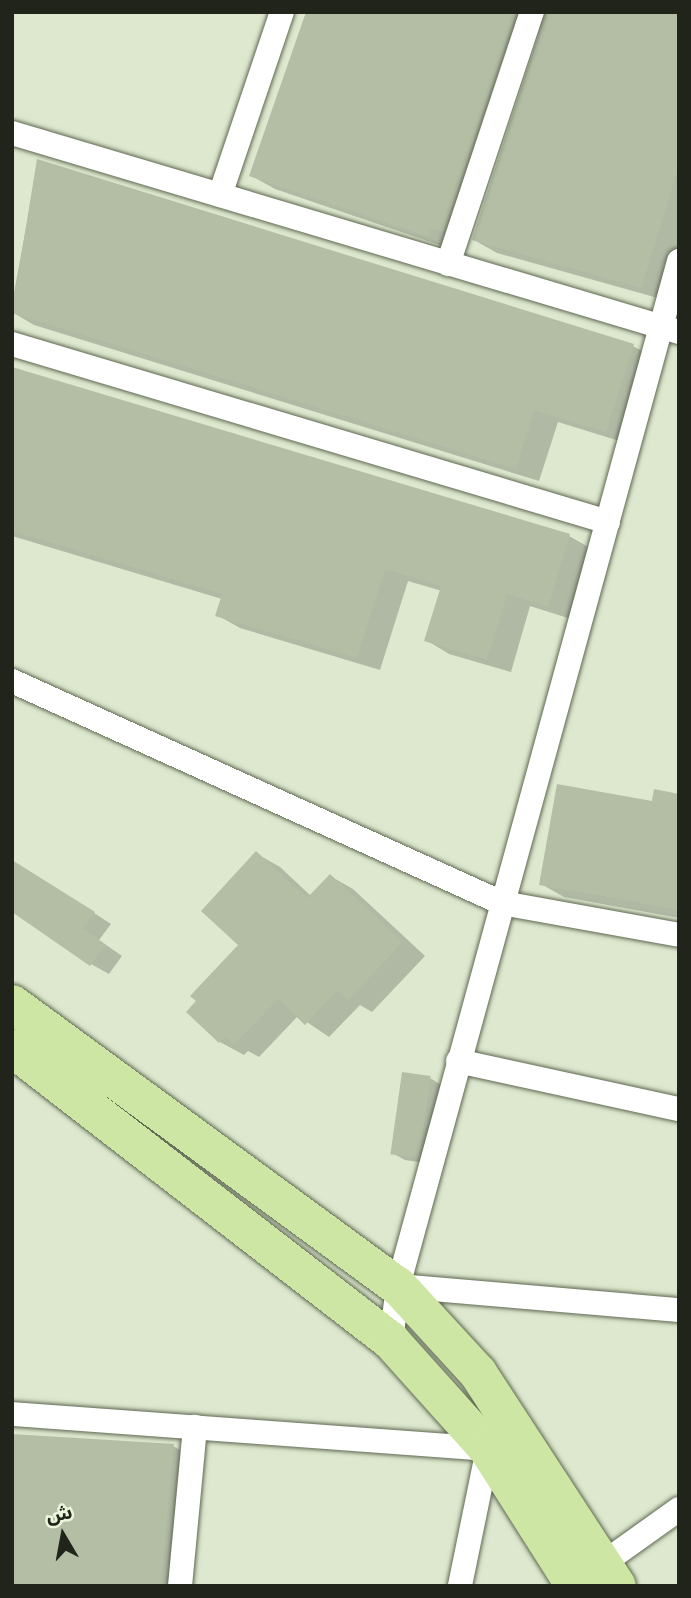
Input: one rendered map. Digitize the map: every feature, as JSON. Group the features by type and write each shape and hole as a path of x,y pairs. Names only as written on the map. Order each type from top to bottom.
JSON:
{"main road":[{"path":"12,1004 398,1286 478,1373 598,1578"},
{"path":"12,1048 391,1341 598,1578"}],"street":[{"path":"220,195 282,12"},
{"path":"449,264 532,12"},
{"path":"12,133 670,330"},
{"path":"391,1341 398,1286 458,1061 608,522 670,330 679,261"},
{"path":"12,344 608,522"},
{"path":"12,681 502,903 679,935"},
{"path":"458,1061 679,1109"},
{"path":"398,1286 679,1310"},
{"path":"12,1414 488,1449 460,1586"},
{"path":"180,1586 195,1427"},
{"path":"598,1578 679,1508"}],"building":[{"path":"306,12 516,12 443,232 430,229 428,237 249,176"},
{"path":"546,12 679,12 679,167 641,288 472,240"},
{"path":"37,159 634,344 606,432 534,410 516,469 12,313"},
{"path":"12,367 570,534 548,607 507,594 487,660 424,641 441,586 385,569 357,658 215,616 222,594 12,531"},
{"path":"557,784 652,801 654,789 679,794 679,910 539,885"},
{"path":"256,851 307,898 330,874 403,942 348,1000 338,990 305,1025 278,999 234,1045 225,1037 219,1043 186,1012 196,1001 190,996 238,945 201,911"},
{"path":"12,860 95,912 83,928 106,945 90,966 12,912"},
{"path":"402,1072 431,1076 419,1158 390,1154"},
{"path":"12,1434 174,1444 161,1586 12,1586"}]}
